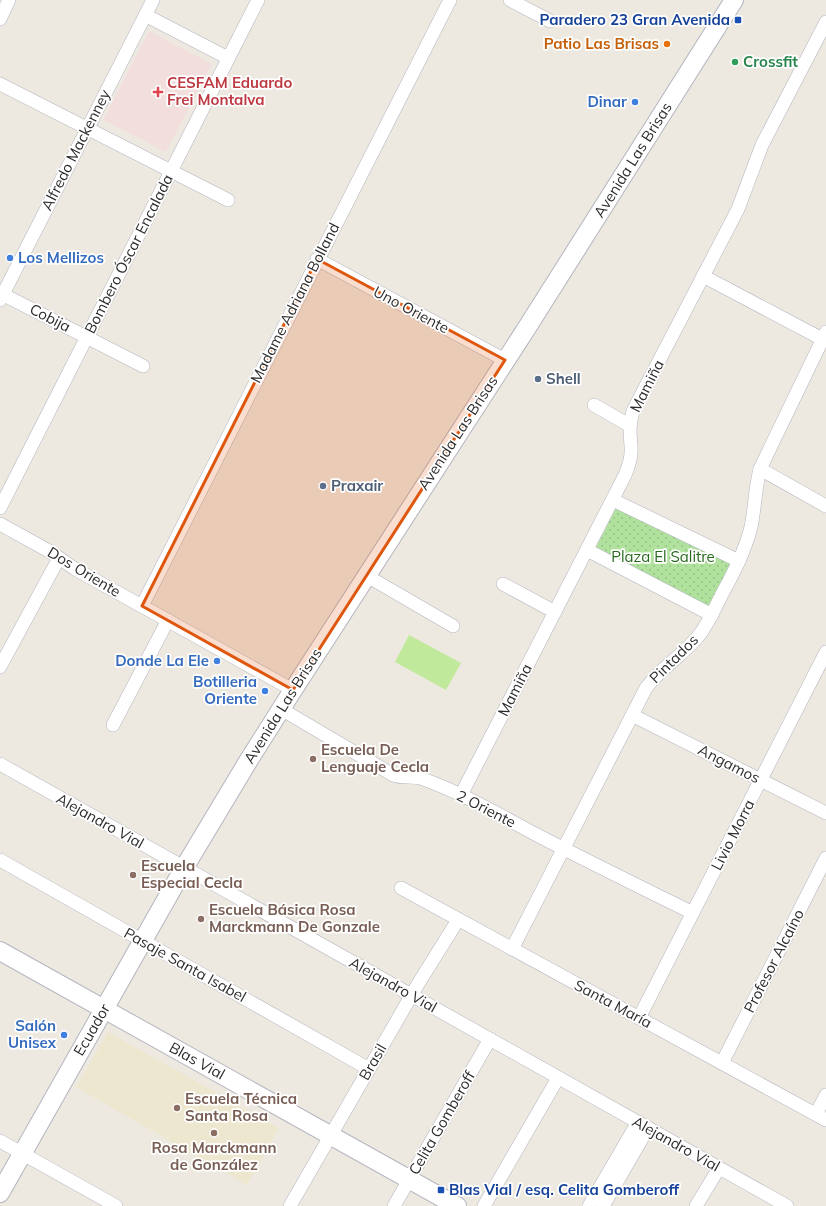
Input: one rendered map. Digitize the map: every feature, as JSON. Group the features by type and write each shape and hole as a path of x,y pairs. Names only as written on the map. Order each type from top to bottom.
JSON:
{"street":[{"path":"0,19 10,0"},
{"name":"Alfredo Mackenney","path":"1,296 153,0"},
{"name":"Bombero Óscar Encalada","path":"0,508 258,0"},
{"name":"Madame Adriana Bolland","path":"142,606 317,259 450,0"},
{"path":"510,0 550,21"},
{"name":"Avenida Las Brisas","path":"184,868 293,690 734,0"},
{"path":"145,15 228,58"},
{"name":"Mamiña","path":"461,795 625,475 630,460 631,447 629,426 634,411 738,209 762,145 826,22"},
{"path":"0,84 228,200"},
{"name":"Uno Oriente","path":"317,259 505,360"},
{"path":"703,276 825,337"},
{"name":"Cobija","path":"1,296 87,337 143,366"},
{"name":"Pintados","path":"512,949 632,714 651,681 692,643 702,630 712,615 740,561 751,525 755,492 760,469 825,337"},
{"path":"594,405 629,426"},
{"path":"760,469 826,506"},
{"path":"612,500 740,561"},
{"name":"Dos Oriente","path":"0,524 142,606 293,690"},
{"path":"587,550 712,615"},
{"path":"0,667 59,558"},
{"path":"367,576 453,626"},
{"path":"503,584 555,612"},
{"path":"113,725 168,620"},
{"name":"Livio Morra","path":"639,1018 826,652"},
{"name":"2 Oriente","path":"281,709 393,775 403,778 413,777 423,779 461,795 693,913"},
{"name":"Angamos","path":"632,714 826,813"},
{"name":"Alejandro Vial","path":"0,764 786,1206"},
{"name":"Profesor Alcaíno","path":"722,1063 826,858"},
{"name":"Pasaje Santa Isabel","path":"0,860 369,1068"},
{"name":"Ecuador","path":"0,1193 184,868"},
{"name":"Santa María","path":"401,888 821,1117"},
{"name":"Brasil","path":"290,1206 369,1068 458,920"},
{"name":"Blas Vial","path":"0,951 457,1206"},
{"name":"Celita Gomberoff","path":"394,1206 490,1039"},
{"path":"484,1206 558,1078"},
{"path":"821,1117 826,1095"},
{"path":"589,1206 643,1125"},
{"path":"603,1206 643,1125"},
{"path":"0,1141 116,1206"},
{"path":"696,1206 719,1168"}],"highlighted area":[{"path":"317,259 505,360 293,690 142,606"}],"shaded area":[{"name":"CESFAM Eduardo Frei Montalva","path":"149,31 212,64 166,152 103,120"},
{"name":"Escuela Técnica Santa Rosa","path":"108,1032 279,1128 247,1185 76,1087"}],"green space":[{"name":"Plaza El Salitre","path":"617,506 731,563 709,608 594,551"},
{"path":"409,635 461,663 446,690 395,662"}],"place":[{"name":"Paradero 23 Gran Avenida","path":"738,20"},
{"name":"Patio Las Brisas","path":"667,44"},
{"name":"Crossfit","path":"735,62"},
{"name":"CESFAM Eduardo Frei Montalva","path":"158,92"},
{"name":"Dinar","path":"635,102"},
{"name":"Los Mellizos","path":"10,258"},
{"name":"Shell","path":"538,379"},
{"name":"Praxair","path":"323,486"},
{"name":"Donde La Ele","path":"217,661"},
{"name":"Botilleria Oriente","path":"265,691"},
{"name":"Escuela De Lenguaje Cecla","path":"313,759"},
{"name":"Escuela Especial Cecla","path":"133,875"},
{"name":"Escuela Básica Rosa Marckmann De Gonzale","path":"201,919"},
{"name":"Salón Unisex","path":"64,1035"},
{"name":"Escuela Técnica Santa Rosa","path":"177,1108"},
{"name":"Rosa Marckmann de González","path":"214,1133"},
{"name":"Blas Vial / esq. Celita Gomberoff","path":"441,1190"}]}
